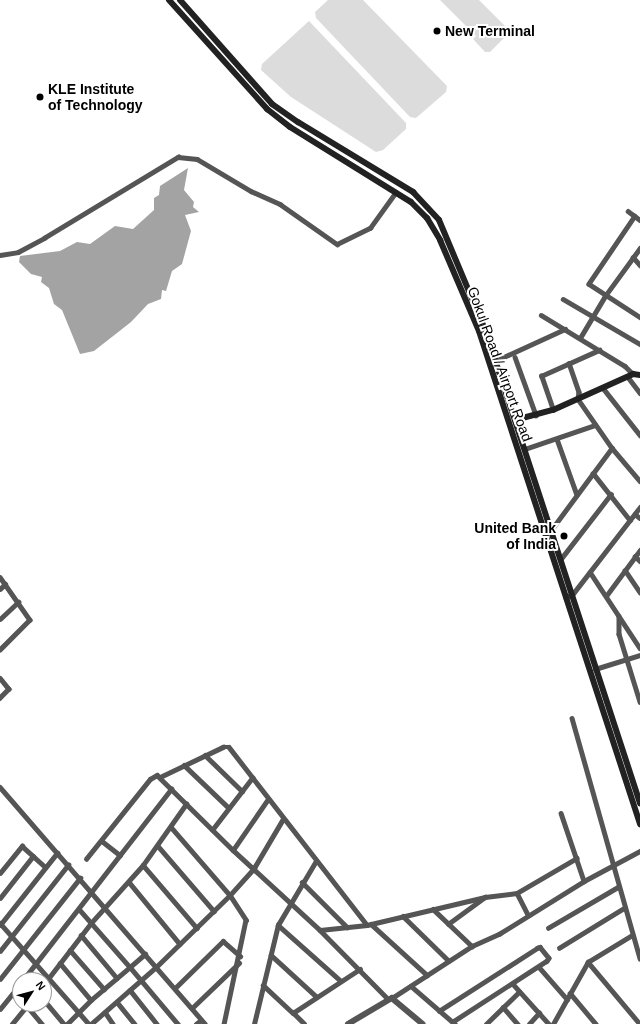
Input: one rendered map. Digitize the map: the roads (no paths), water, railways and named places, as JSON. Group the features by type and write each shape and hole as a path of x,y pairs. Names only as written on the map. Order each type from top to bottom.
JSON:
{"main road":[{"name":"Gokul Road / Airport Road","path":"170,0 267,109 290,127 411,202 427,218 432,226 479,332 568,596 640,824"},
{"path":"180,0 272,104 298,122 413,192 435,213 495,361 551,530 560,560 568,596 595,669 640,803"},
{"path":"427,218 435,213"},
{"path":"432,226 439,220"},
{"path":"515,420 553,410 636,374"}],"street":[{"path":"0,255 18,252 44,238 178,157 197,159 251,191 280,204 337,244 370,228 396,192"},
{"path":"628,211 638,218 589,282 590,287 640,317"},
{"path":"580,338 605,296 640,248"},
{"path":"633,257 640,265"},
{"path":"563,299 593,315 640,344"},
{"path":"541,315 636,374 640,393"},
{"path":"495,361 565,329"},
{"path":"553,410 540,376 599,350"},
{"path":"515,357 536,415"},
{"path":"569,363 579,392 578,399 612,448 640,481"},
{"path":"603,388 640,435"},
{"path":"525,449 595,425"},
{"path":"557,439 577,495"},
{"path":"551,530 612,448"},
{"path":"593,473 630,520"},
{"path":"560,560 611,494"},
{"path":"568,596 590,572 640,507"},
{"path":"635,514 640,518"},
{"path":"606,596 640,550"},
{"path":"636,556 640,561"},
{"path":"625,570 640,592"},
{"path":"590,572 640,648"},
{"path":"0,577 30,622 0,650"},
{"path":"0,589 5,584"},
{"path":"0,619 18,602"},
{"path":"619,616 619,634 640,702"},
{"path":"595,669 640,655"},
{"path":"0,678 10,689 0,698"},
{"path":"572,718 624,908 640,959"},
{"path":"160,777 227,746 316,861 369,924 427,975"},
{"path":"205,755 242,791"},
{"path":"184,765 228,808"},
{"path":"86,859 102,841 150,779 155,775 160,777 212,830 320,930 390,999 423,1024"},
{"path":"212,830 252,778"},
{"path":"0,787 205,1024"},
{"path":"30,972 171,789"},
{"path":"233,850 268,799"},
{"path":"52,974 81,935 106,909 158,846 186,804"},
{"path":"561,813 584,881"},
{"path":"52,981 90,1024 156,967 230,895 254,868 284,819"},
{"path":"171,827 230,895 246,920 239,963 224,1024"},
{"path":"102,841 120,856"},
{"path":"158,846 214,911"},
{"path":"0,872 20,847 24,847 45,867"},
{"path":"348,1024 411,986 472,946 499,934 584,881 640,851"},
{"path":"43,972 0,924 57,853"},
{"path":"0,898 33,856"},
{"path":"320,930 369,924 485,897 517,893 577,858"},
{"path":"255,1023 278,925 302,882 316,861"},
{"path":"0,951 68,865"},
{"path":"143,865 197,928"},
{"path":"0,979 80,878"},
{"path":"129,882 180,944"},
{"path":"302,882 347,927"},
{"path":"548,928 618,886"},
{"path":"517,893 528,915"},
{"path":"448,924 485,897"},
{"path":"559,948 624,908"},
{"path":"79,909 178,1024"},
{"path":"433,910 472,946"},
{"path":"403,916 449,961"},
{"path":"278,925 341,981"},
{"path":"81,935 117,978"},
{"path":"554,1024 588,962 632,935"},
{"path":"175,988 223,941 240,956"},
{"path":"411,986 439,1011 454,1023 549,960 540,947 439,1011"},
{"path":"70,950 104,989"},
{"path":"67,1024 78,1011 145,954"},
{"path":"271,955 317,997"},
{"path":"588,962 640,1024"},
{"path":"60,963 91,1000"},
{"path":"192,1008 239,963"},
{"path":"539,967 567,999"},
{"path":"293,1013 360,969"},
{"path":"513,984 549,1024"},
{"path":"263,985 304,1024"},
{"path":"130,990 157,1024"},
{"path":"486,1024 519,992"},
{"path":"570,993 596,1024"},
{"path":"0,1009 12,994"},
{"path":"117,1002 135,1024"},
{"path":"503,1007 518,1024"},
{"path":"52,1010 64,1024"},
{"path":"12,1024 22,1012"},
{"path":"33,1012 42,1024"},
{"path":"105,1012 114,1024"},
{"path":"529,1024 539,1013"},
{"path":"17,1018 20,1024"},
{"path":"196,1024 201,1020"}],"place":[{"name":"New Terminal","path":"437,31"},
{"name":"KLE Institute of Technology","path":"40,97"},
{"name":"United Bank of India","path":"564,536"}]}
